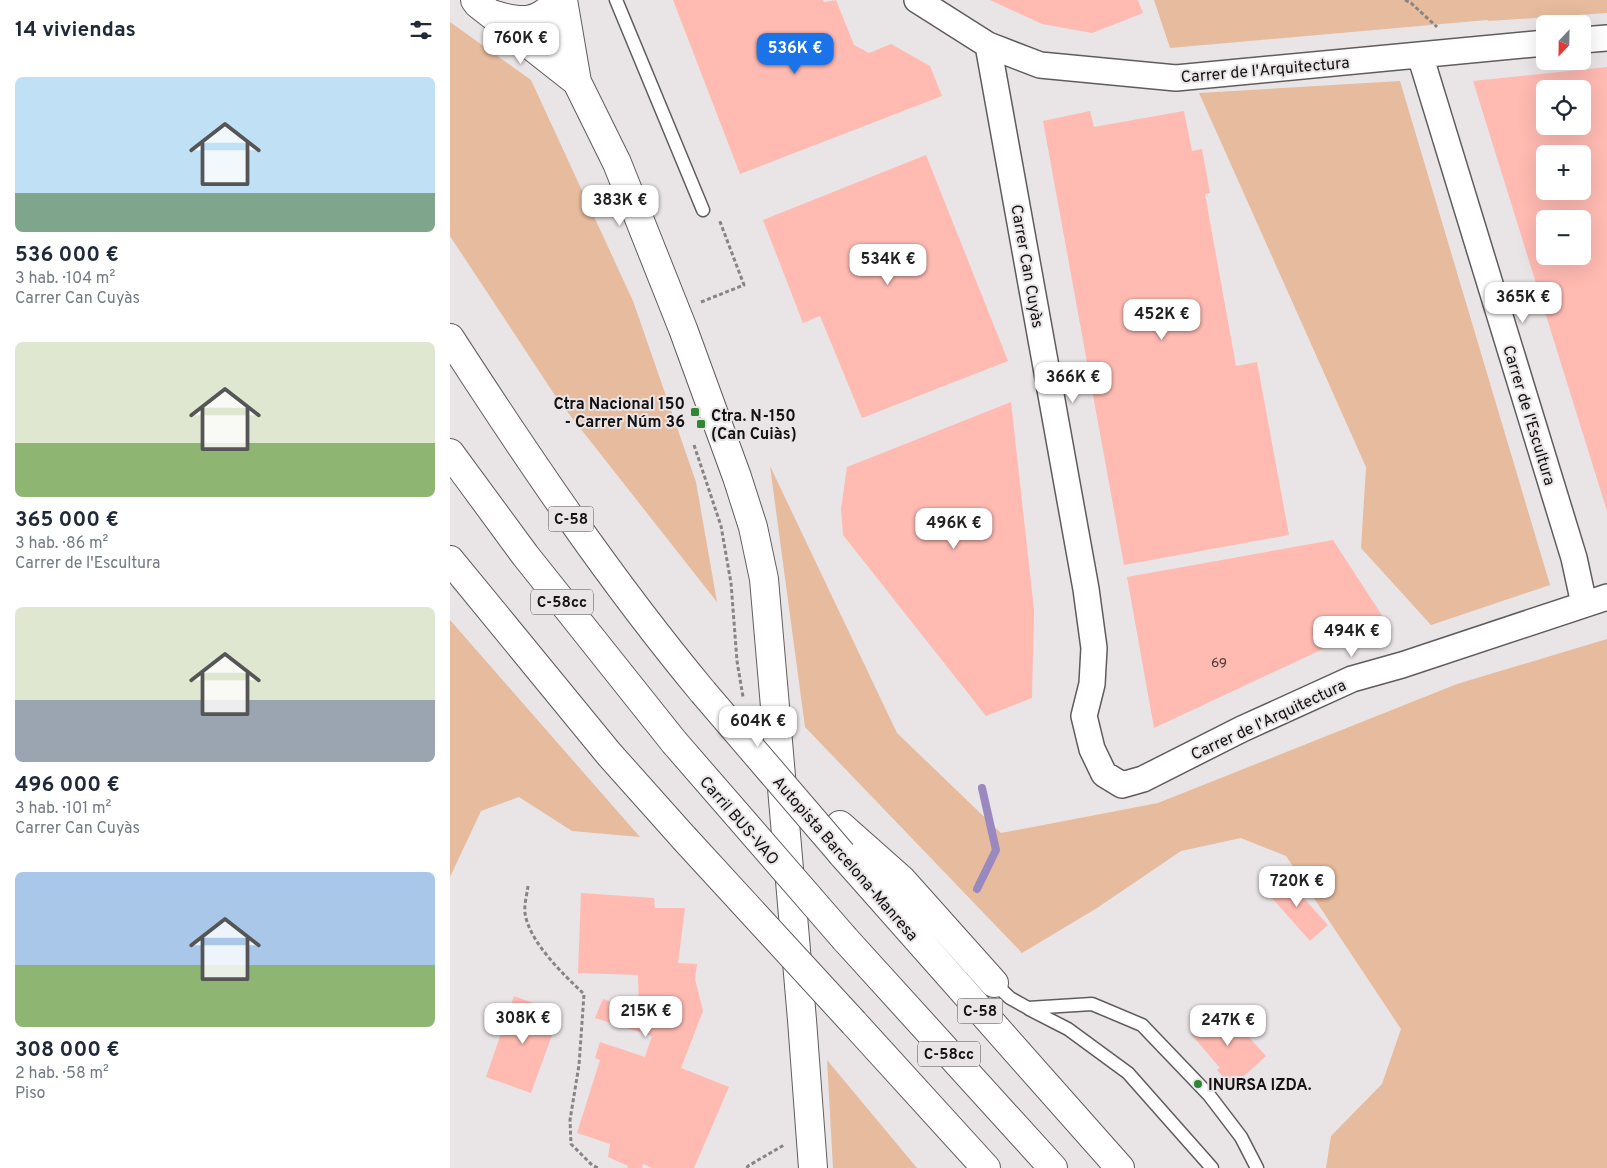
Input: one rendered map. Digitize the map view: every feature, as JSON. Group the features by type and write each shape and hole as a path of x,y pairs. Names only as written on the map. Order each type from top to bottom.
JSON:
{"main road":[{"path":"483,7 511,20 526,21 540,17 552,8 558,0"},
{"path":"563,0 577,82 617,163 663,278 718,422 753,527 764,579 813,1168"},
{"path":"483,7 577,82"},
{"name":"Autopista Barcelona-Manresa","path":"450,338 517,442 589,545 657,636 702,692 842,854 1120,1168"},
{"name":"Carril BUS-VAO","path":"451,454 525,555 674,742 845,939 1053,1168"},
{"path":"450,560 609,754 986,1168"},
{"path":"736,731 902,880 994,983"},
{"path":"958,1136 978,1168"}],"street":[{"path":"917,0 988,45"},
{"path":"1591,39 1607,38"},
{"name":"Carrer de l'Arquitectura","path":"988,45 1040,65 1176,78 1536,44"},
{"name":"Carrer Can Cuyàs","path":"988,45 1086,589 1094,648 1092,684 1084,716 1092,749 1104,774"},
{"name":"Carrer de l'Escultura","path":"1420,55 1574,558 1595,601"},
{"name":"Carrer de l'Arquitectura","path":"1104,774 1122,785 1144,779 1242,730 1352,679 1402,665 1595,601"}],"lane":[{"path":"616,0 703,210"},
{"path":"994,983 1010,998 1068,1029 1128,1073 1212,1168"},
{"path":"1028,1008 1092,1004 1142,1025 1209,1095 1241,1137 1257,1168"}],"path":[{"path":"1405,0 1411,3 1437,28 1454,51"},
{"path":"694,304 744,285 725,236"},
{"path":"693,441 721,526 731,583"},
{"path":"528,886 525,913 533,935 556,968 584,994 579,1065 570,1120 571,1144 592,1165 598,1168"},
{"path":"747,1168 787,1143 811,1140"}],"shaded area":[{"path":"1154,0 1607,0 1607,13 1536,15 1536,18 1487,20 1170,48"},
{"path":"450,22 531,80 633,301 696,482 717,602 558,400 450,236"},
{"path":"1400,81 1550,585 1431,625 1361,548 1366,467 1199,93"},
{"path":"770,466 897,733 1001,833 1158,803 1457,684 1607,639 1607,1168 1326,1168 1331,1136 1382,1084 1401,1029 1286,856 1241,838 1181,851 1097,908 1022,953 805,727"},
{"path":"450,620 640,837 572,831 519,797 481,811 450,877"},
{"path":"827,1060 917,1168 833,1168"}],"building":[{"path":"673,0 823,0 824,2 836,0 854,45 869,53 891,44 930,66 942,96 740,174"},
{"path":"990,0 1138,0 1143,13 1092,33 1042,24"},
{"path":"1607,67 1607,511 1473,81"},
{"path":"1090,111 1094,127 1184,111 1192,151 1202,149 1210,193 1205,194 1236,366 1257,362 1289,535 1124,565 1043,121"},
{"path":"926,155 1008,361 862,418 820,316 803,323 763,220"},
{"path":"1011,402 1034,610 1032,698 986,716 843,535 841,509 847,467"},
{"path":"1333,540 1385,620 1154,728 1127,577"},
{"path":"1283,875 1328,925 1310,941 1265,890"},
{"path":"581,893 654,898 655,908 685,908 678,963 697,964 695,979 703,1011 681,1068 729,1087 694,1168 652,1168 643,1164 642,1168 627,1168 628,1166 608,1157 610,1144 577,1133 600,1060 595,1058 600,1042 645,1057 652,1036 595,1018 603,999 639,1012 638,975 578,973"},
{"path":"514,996 560,1013 531,1093 486,1077"},
{"path":"1222,1007 1266,1056 1232,1087 1217,1070 1220,1068 1191,1034"}],"waterway":[{"path":"977,889 996,850 982,788"}],"place":[{"name":"Ctra Nacional 150 - Carrer Núm 36","path":"695,412"},
{"name":"Ctra. N-150 (Can Cuiàs)","path":"701,424"},
{"name":"INURSA IZDA.","path":"1198,1084"}]}
